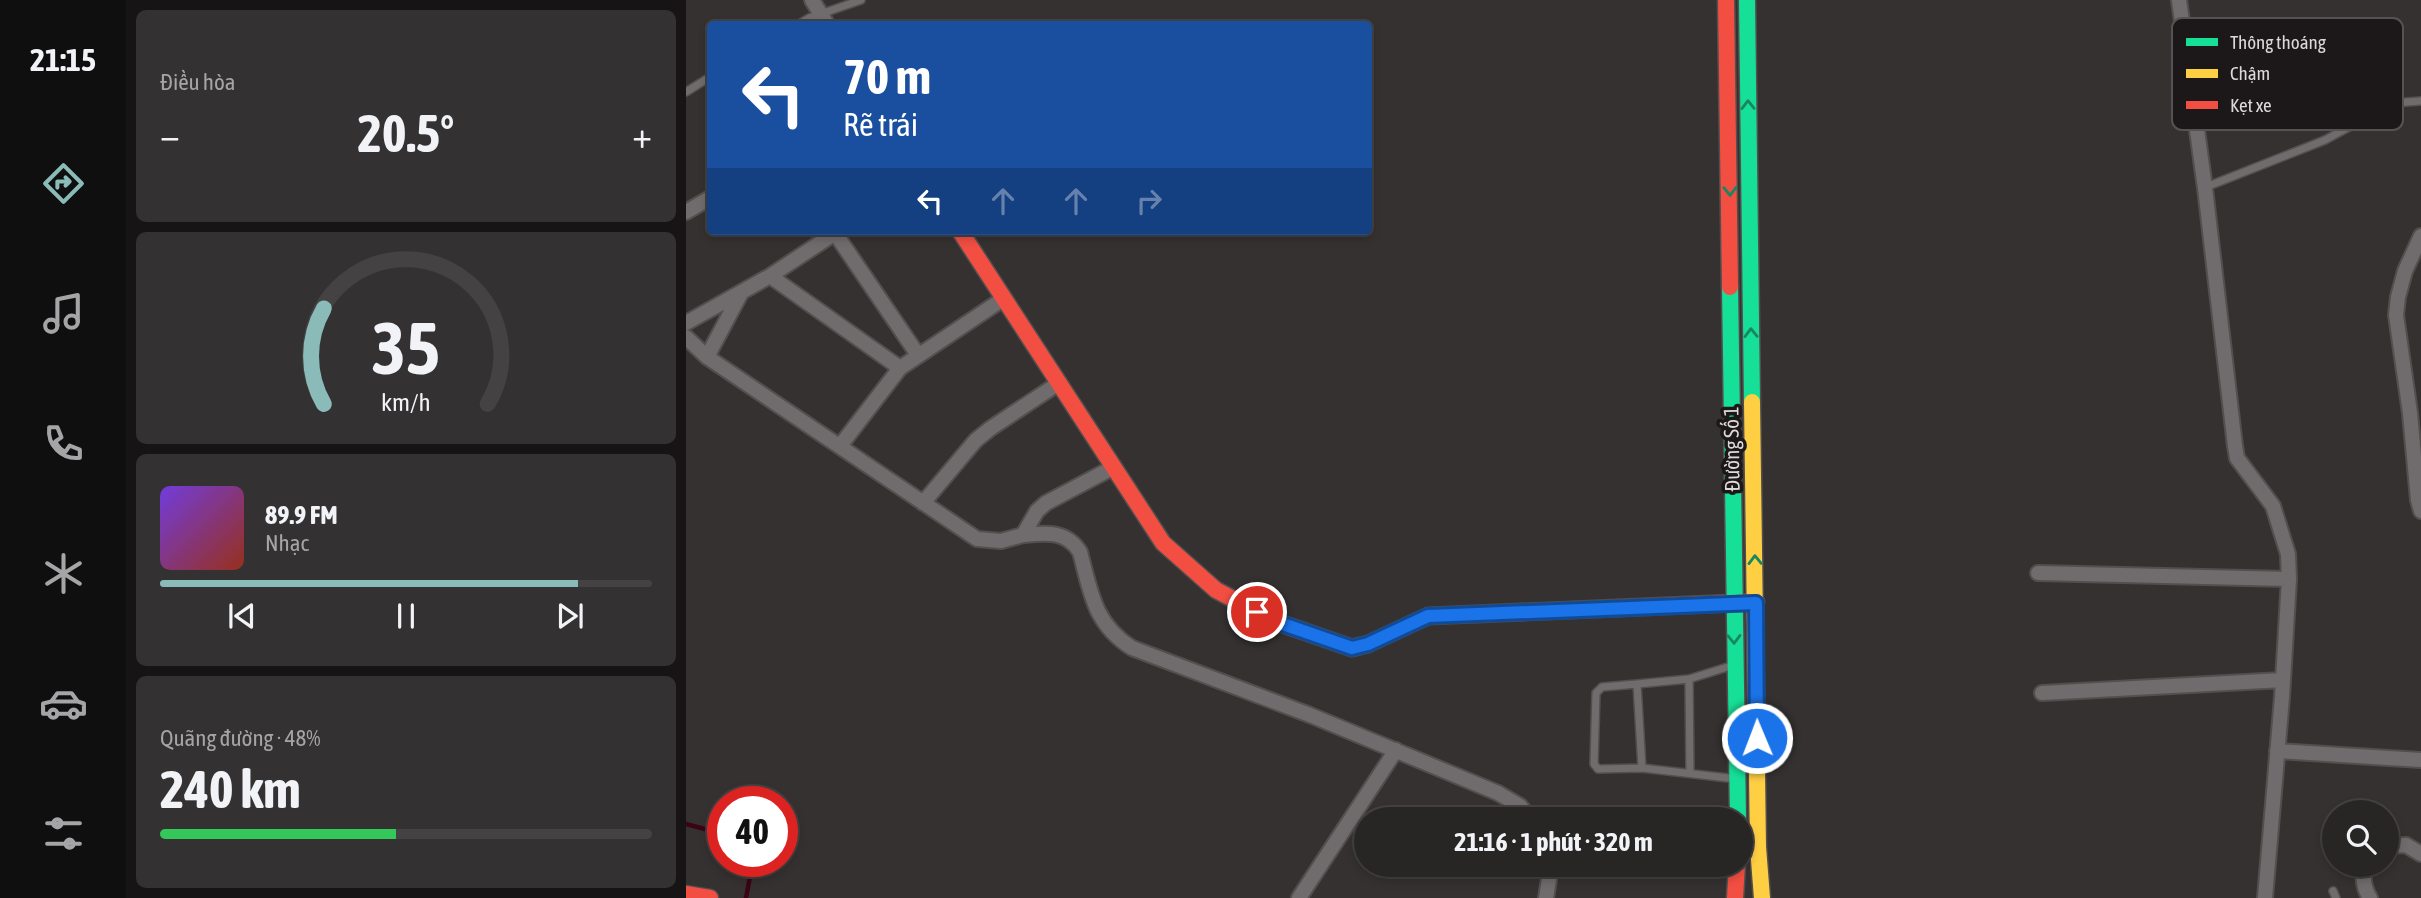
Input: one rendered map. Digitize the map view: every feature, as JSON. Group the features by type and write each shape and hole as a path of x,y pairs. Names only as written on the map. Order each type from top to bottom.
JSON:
{"main road":[{"name":"Đường Số 1","path":"1726,0 1738,807"},
{"name":"Đường Số 1","path":"1747,0 1758,847 1762,898"},
{"path":"963,235 1163,543 1216,590 1277,622 1352,648 1368,644 1428,616 1756,603"},
{"path":"1735,898 1736,877"},
{"path":"686,894 710,898"}],"street":[{"path":"812,0 824,20"},
{"path":"2179,0 2181,18"},
{"path":"2197,130 2237,458 2277,513 2288,554 2283,680 2265,898"},
{"path":"686,212 707,200"},
{"path":"686,323 770,276 832,235"},
{"path":"838,235 918,355"},
{"path":"2421,236 2405,271 2396,315 2421,512"},
{"path":"770,276 900,368"},
{"path":"707,357 741,292"},
{"path":"840,446 900,368 1003,299"},
{"path":"686,337 707,357 977,539 1001,541 1023,535 1058,534 1075,544 1080,552 1100,618 1117,638 1132,648 1396,750 1498,793 1521,807"},
{"path":"923,503 976,440 1059,383"},
{"path":"1023,535 1037,510 1046,503 1114,467"},
{"path":"2038,573 2289,579"},
{"path":"2042,693 2283,680"},
{"path":"1299,898 1396,750"},
{"path":"2277,751 2421,760"},
{"path":"2399,845 2406,845 2421,854"},
{"path":"1546,898 1549,877"},
{"path":"2363,877 2365,891 2370,898"}],"lane":[{"path":"824,20 860,0"},
{"path":"686,92 707,79"},
{"path":"2403,102 2421,101"},
{"path":"2205,188 2325,140 2343,130"},
{"path":"1734,665 1689,679 1602,687 1596,693 1594,764 1598,769 1642,768 1737,779"},
{"path":"1689,679 1690,772"},
{"path":"1637,684 1642,768"}],"waterway":[{"path":"686,824 707,830"},
{"path":"746,898 750,877"}],"traffic: fast":[{"path":"1747,0 1752,402"},
{"path":"1730,287 1738,807"},
{"path":"1263,615 1352,648 1368,644 1428,616 1618,608"}],"traffic: slow":[{"path":"1752,402 1758,847 1762,898"}],"traffic: jam":[{"path":"1726,0 1730,287"},
{"path":"963,235 1163,543 1216,590 1263,615"},
{"path":"1618,608 1756,602"},
{"path":"1735,898 1736,877"},
{"path":"686,894 710,898"}],"route":[{"path":"1257,612 1277,622 1352,648 1368,644 1428,616 1756,603 1757,738"}]}
